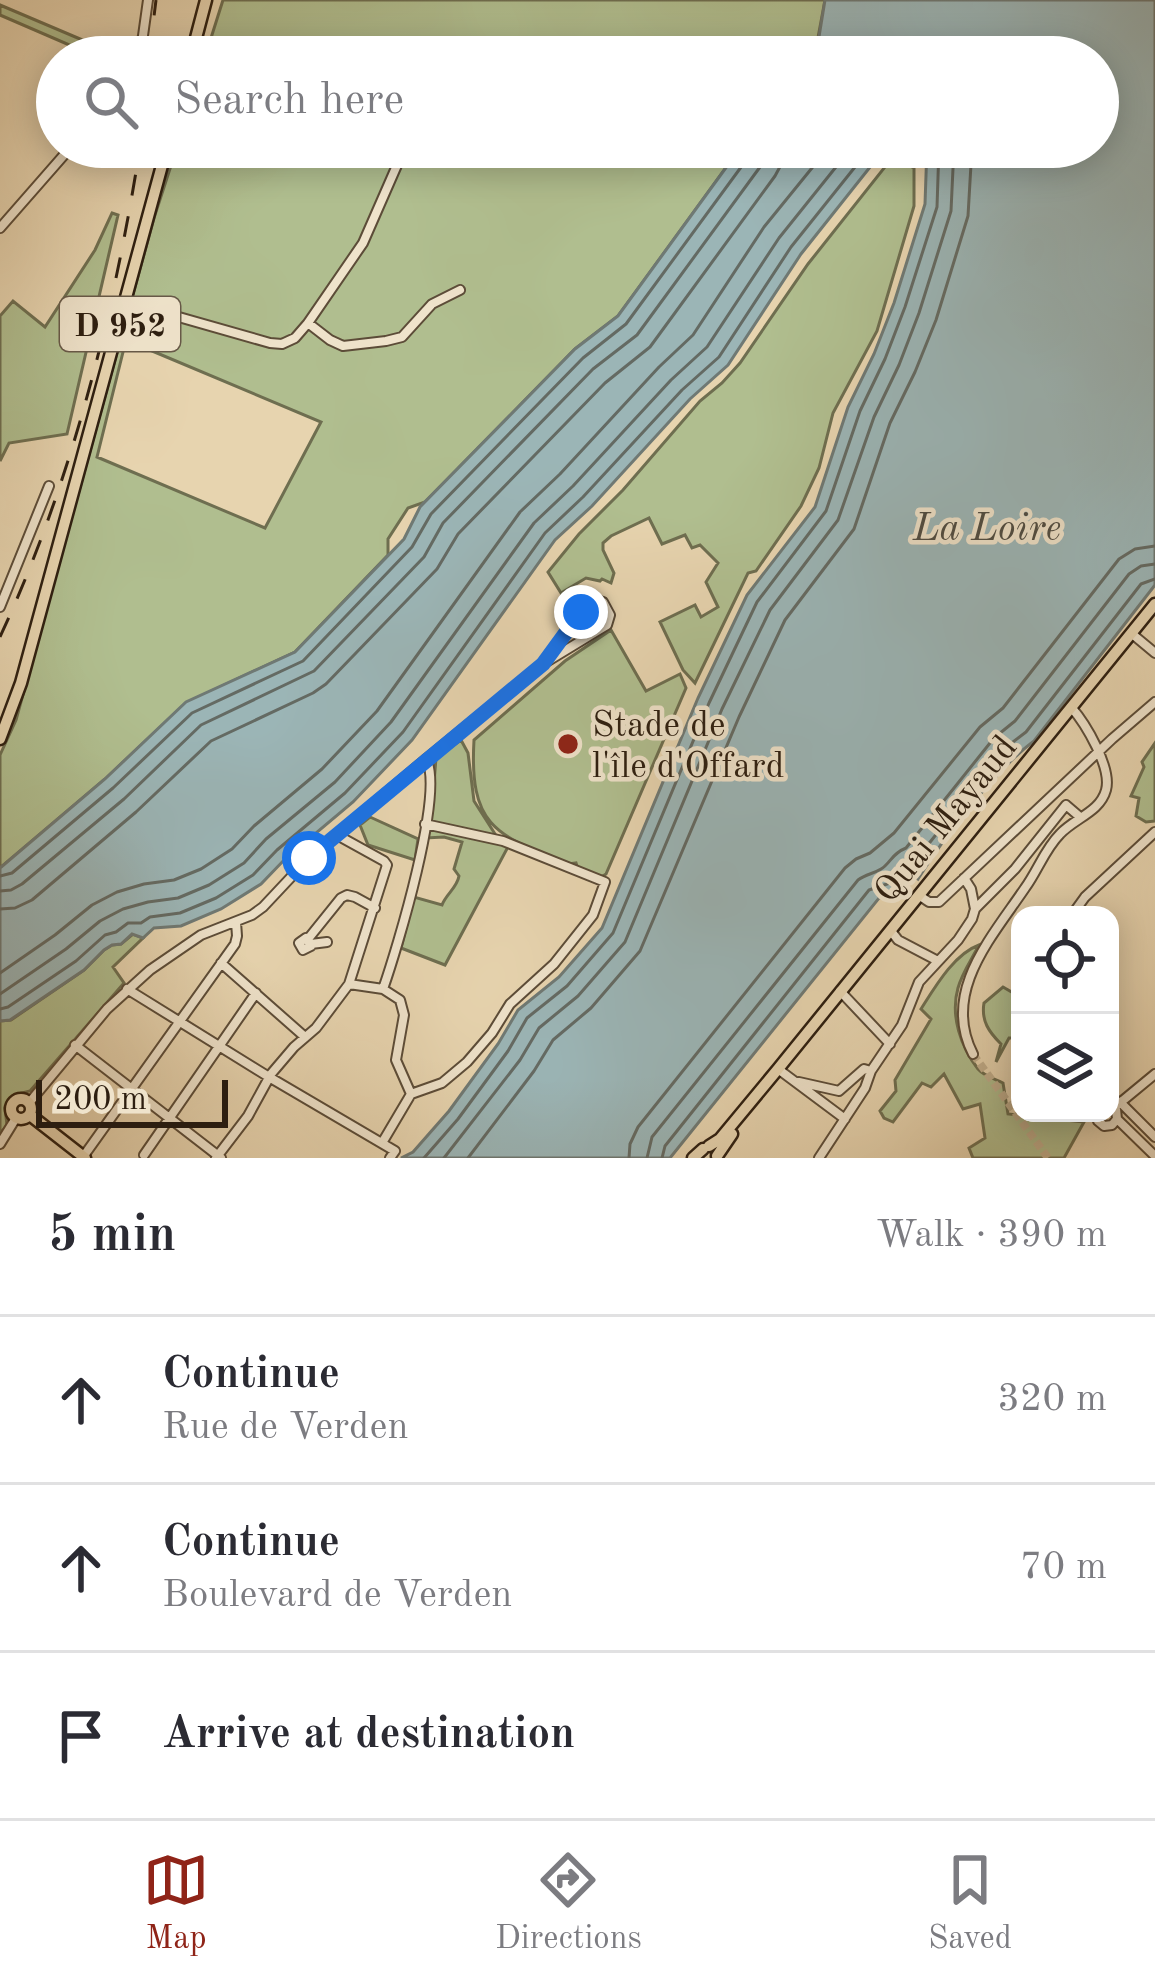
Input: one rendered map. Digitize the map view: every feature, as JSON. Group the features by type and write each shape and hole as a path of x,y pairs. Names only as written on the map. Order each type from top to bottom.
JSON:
{"main road":[{"path":"197,36 206,0"},
{"name":"D 952","path":"0,740 21,683 161,168"},
{"name":"Quai Mayaud","path":"709,1153 1155,604"},
{"path":"30,1109 22,1119 16,1118 8,1100 21,1099 83,1158"}],"street":[{"path":"143,36 148,0"},
{"path":"0,228 53,168"},
{"path":"126,302 270,344 295,338 363,243 396,168"},
{"path":"308,323 343,346 386,341 402,337 432,304 460,290"},
{"path":"0,607 49,486"},
{"path":"30,1109 75,1045 127,989 202,935 263,907 309,858 427,759 543,664 607,625 610,615 603,602 588,601 543,664"},
{"path":"1131,633 1155,653"},
{"path":"920,896 939,902 1155,702"},
{"path":"974,1054 962,1009 972,969 1048,848 1061,832 1096,808 1107,789 1098,752 1071,707"},
{"path":"383,989 404,929 425,824 432,768 427,759"},
{"path":"975,909 1015,869 1066,805 1080,817"},
{"path":"382,1143 411,1094 442,1083 467,1062 510,1004 554,964 593,915 605,882 503,842 425,824"},
{"path":"1078,906 1155,832"},
{"path":"75,1045 218,1157 269,1077 316,1028 349,984 387,869 384,861 337,835"},
{"path":"819,1158 902,1025 920,982 972,919 975,909 964,878"},
{"path":"327,942 310,941 341,898 356,897 375,908"},
{"path":"83,1158 235,944 236,922"},
{"path":"891,931 898,940 938,961"},
{"path":"221,963 305,1037"},
{"path":"349,984 383,989 400,1000 404,1015 396,1060 411,1094"},
{"path":"127,989 382,1143 392,1154"},
{"path":"840,992 890,1044"},
{"path":"144,1155 256,993"},
{"path":"778,1069 844,1119"},
{"path":"798,1082 838,1091 864,1069 872,1071"},
{"path":"1119,1101 1155,1074"},
{"path":"1119,1107 1155,1137"},
{"path":"0,1144 16,1118"},
{"path":"1119,1121 1155,1156"}],"green space":[{"path":"223,0 825,0 818,36 212,36"},
{"path":"0,5 73,36 48,36 0,15"},
{"path":"170,168 726,168 618,316 575,349 425,502 408,508 388,539 388,555 295,652 186,703 0,868 0,755 16,720","holes":["126,340 321,422 265,528 97,457"]},
{"path":"884,168 914,168 914,206 877,331 833,413 819,468 801,506 756,571 748,573 695,683 683,670 660,622 695,605 701,617 718,607 706,582 718,563 700,545 692,548 685,535 662,544 649,518 603,543 614,573 611,583 586,578 561,593 548,572 700,401 740,363 808,264"},
{"path":"112,213 118,215 67,434 9,443 0,461 0,316 13,301 45,327 95,250"},
{"name":"Stade de l'île d'Offard","path":"611,630 646,691 680,674 686,688 601,877 522,845 492,824 476,792 474,740 565,661"},
{"path":"461,740 468,753 474,801 497,837 431,821 436,758"},
{"path":"1155,743 1155,821 1146,822 1136,816 1139,798 1131,796 1142,762"},
{"path":"370,817 418,839 415,860 368,845 360,825"},
{"path":"428,828 509,845 445,965 401,948 414,897 442,905 459,876 454,869 462,842 426,838"},
{"path":"133,934 143,938 113,967 124,983 30,1091 14,1095 5,1108 7,1125 0,1134 0,1021 11,1020 84,970 104,950"},
{"path":"979,945 956,999 962,1041 978,1069 1003,1083 1011,1122 1084,1122 1064,1158 973,1158 969,1148 985,1138 980,1104 963,1109 944,1074 931,1087 922,1083 893,1122 880,1111 896,1091 895,1080 931,1019 921,1009 953,963"},
{"path":"1003,987 1011,992 1011,1038 996,1062 1001,1044 987,1026 984,1003"}],"water":[{"name":"La Loire","path":"825,0 1155,0 1155,585 1034,741 971,805 918,879 911,874 898,894 879,898 670,1158 401,1158 413,1152 449,1111 518,1010 559,977 602,928 698,698 747,595 815,507 848,407 894,303 925,204 926,168 1119,168 1119,36 819,36"},
{"path":"726,168 869,168 801,254 728,365 555,540 412,740 353,802 261,884 221,909 181,926 154,928 143,938 132,934 10,1020 0,1021 0,868 186,702 295,652 404,539 420,507 575,349 618,316"}],"tunnel":[{"path":"973,1054 1048,1158"}],"railway":[{"path":"152,36 156,0"},
{"path":"0,637 48,519 87,397 136,168"}],"place":[{"name":"Stade de l'île d'Offard","path":"568,744"}],"route":[{"path":"309,858 543,664 581,612"}]}
